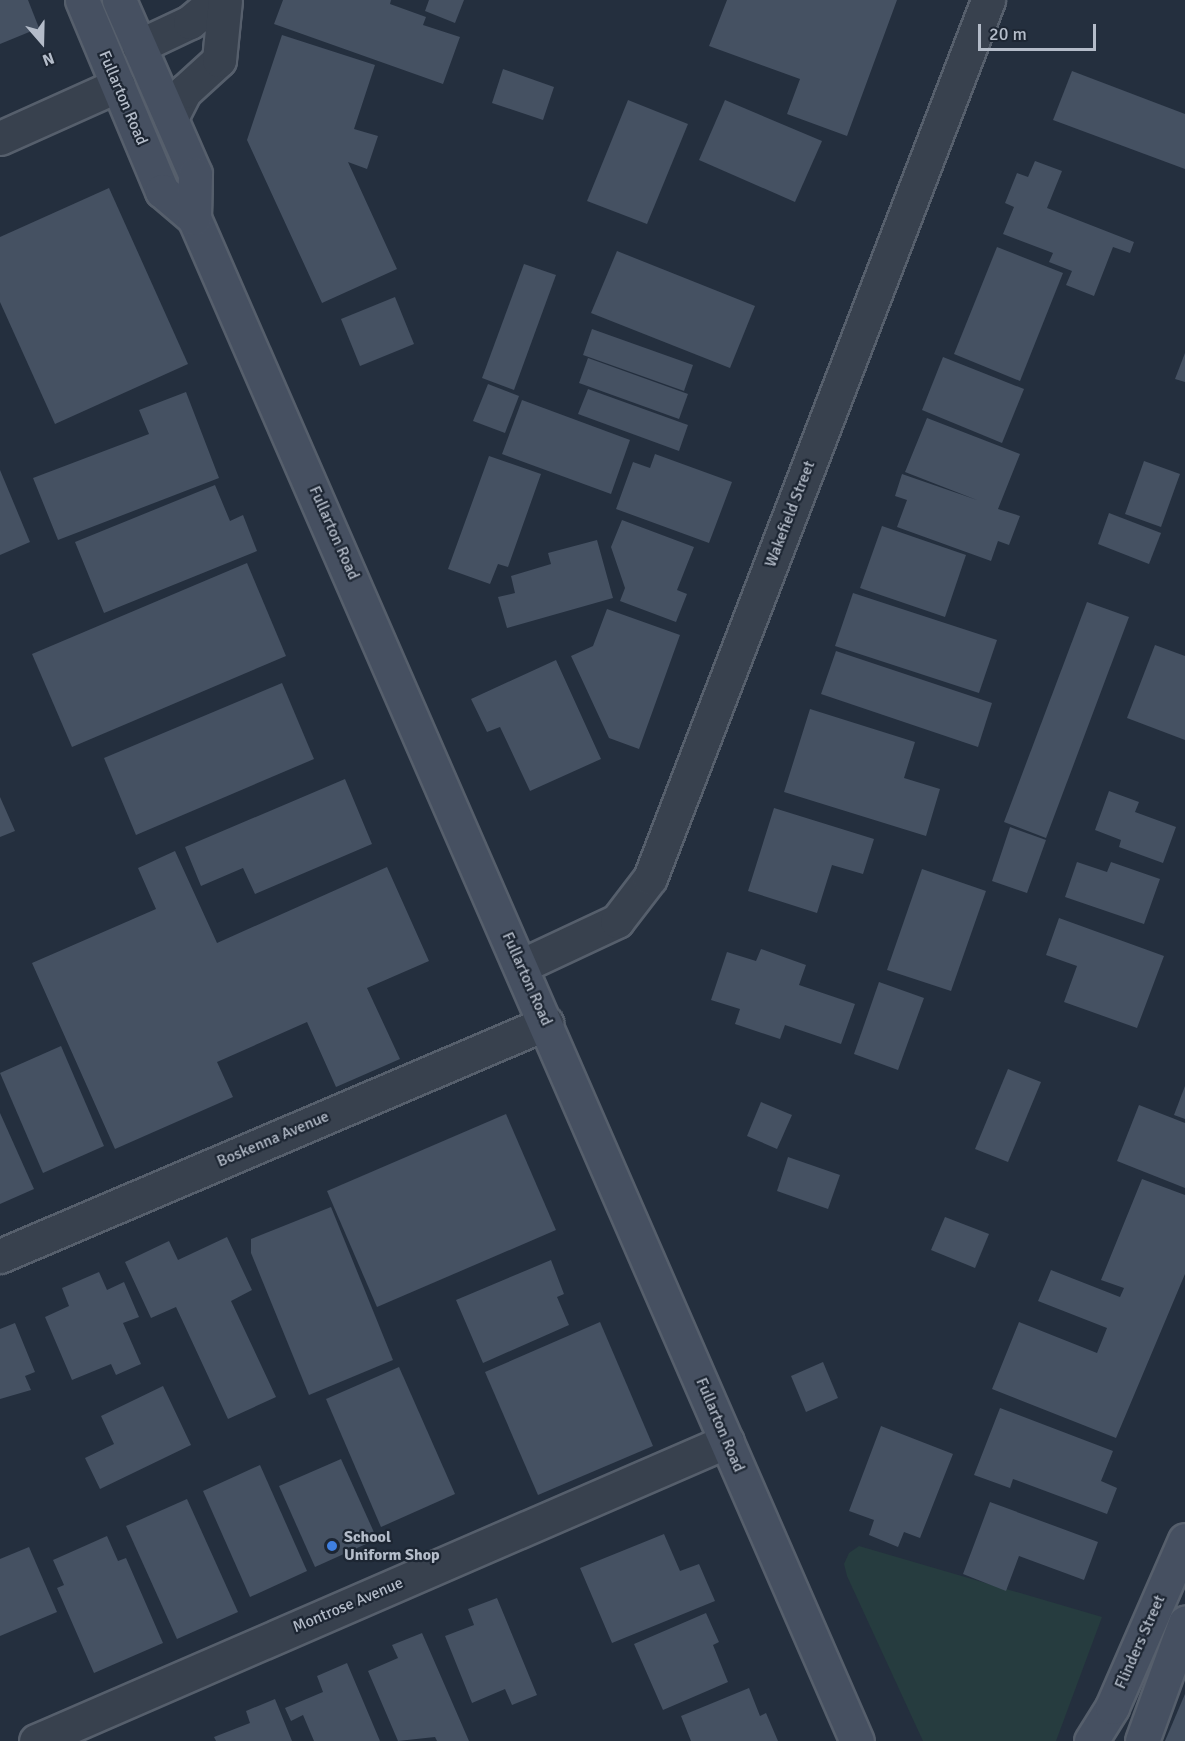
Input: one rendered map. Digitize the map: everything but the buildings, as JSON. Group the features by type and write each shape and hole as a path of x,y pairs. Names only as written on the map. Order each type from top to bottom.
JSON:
{"main road":[{"name":"Fullarton Road","path":"82,0 162,191 194,218"},
{"name":"Fullarton Road","path":"119,0 195,174 194,218 857,1741"},
{"name":"Flinders Street","path":"1091,1741 1112,1707 1185,1540"},
{"name":"Flinders Street","path":"1142,1741 1185,1623"}],"street":[{"path":"139,46 190,22 216,0"},
{"path":"171,118 185,91 219,60 225,0"},
{"name":"Wakefield Street","path":"521,966 617,921 650,878 988,0"},
{"path":"0,138 118,85"},
{"name":"Boskenna Avenue","path":"0,1256 546,1023"},
{"name":"Montrose Avenue","path":"36,1741 727,1441"}],"green space":[{"path":"859,1546 1102,1617 1056,1741 923,1741 847,1576 844,1564 849,1553"}],"place":[{"name":"School Uniform Shop","path":"332,1546"}]}
